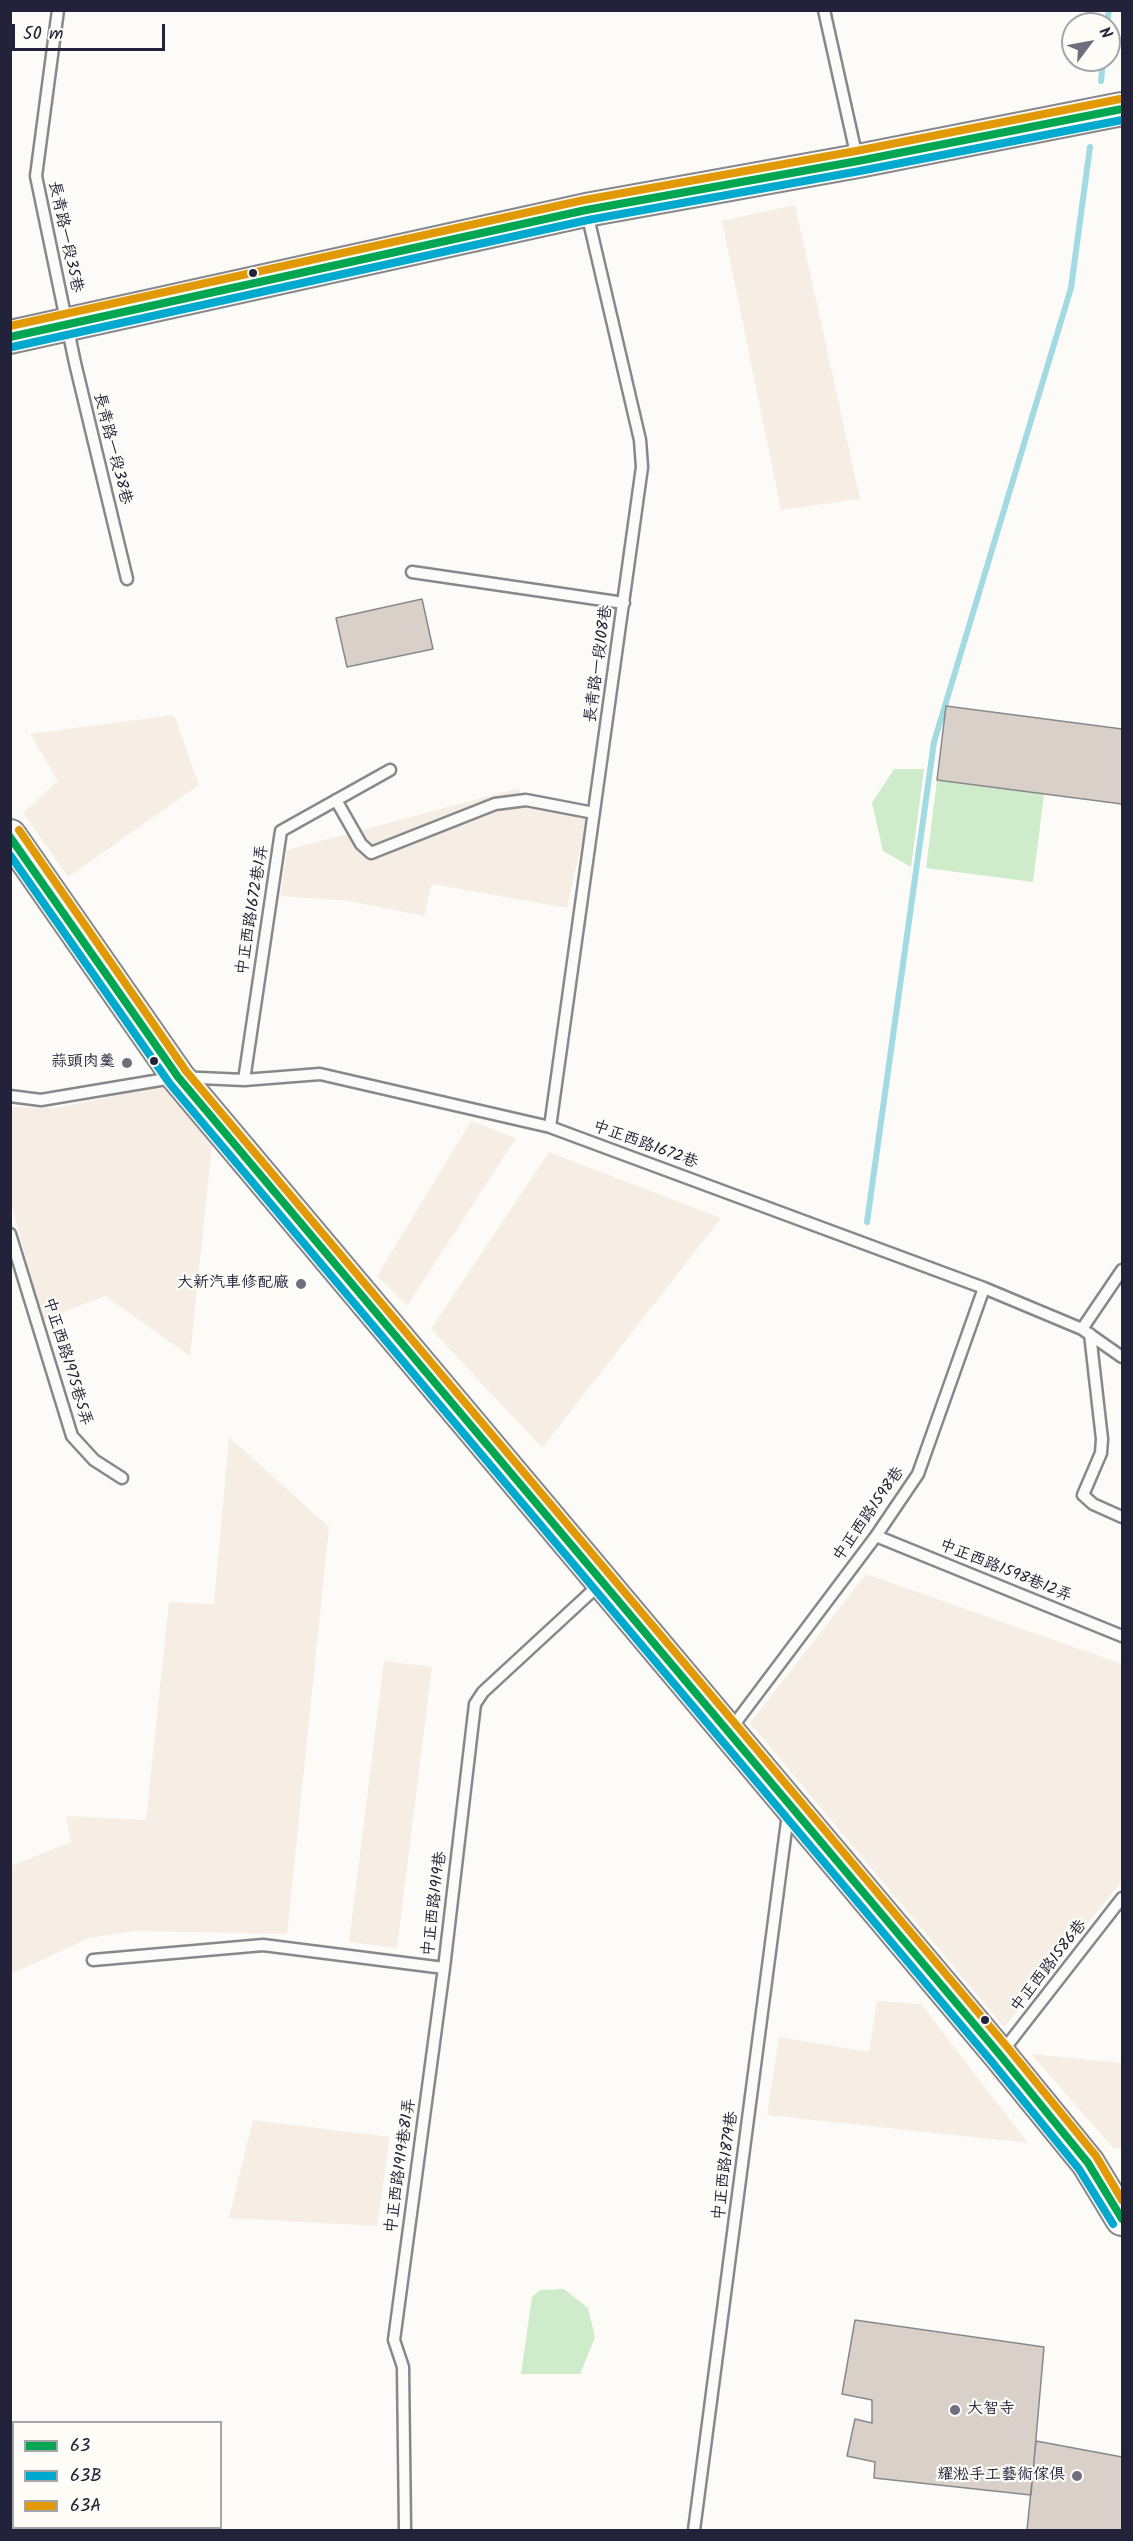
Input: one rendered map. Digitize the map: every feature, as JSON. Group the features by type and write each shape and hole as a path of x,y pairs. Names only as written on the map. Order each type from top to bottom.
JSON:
{"main road":[{"path":"10,337 586,210 858,161 1122,109"},
{"path":"10,836 178,1077 1000,2055 1088,2163 1122,2219"}],"lane":[{"name":"長青路一段35巷","path":"58,10 36,176 68,326"},
{"path":"824,10 858,161"},
{"name":"長青路一段108巷","path":"550,1127 642,467 640,440 586,210"},
{"name":"長青路一段38巷","path":"68,326 127,579"},
{"path":"412,572 624,603"},
{"name":"中正西路1672巷1弄","path":"244,1080 281,831 390,770"},
{"path":"336,800 360,844 371,854 495,804 526,800 594,813"},
{"name":"中正西路1672巷","path":"10,1096 40,1100 178,1077 244,1080 320,1074 550,1127 984,1288 1086,1331 1122,1357"},
{"name":"中正西路1975巷5弄","path":"10,1234 72,1436 94,1460 122,1478"},
{"path":"1122,1270 1086,1331 1102,1439 1101,1453 1083,1495 1093,1504 1122,1517"},
{"name":"中正西路1598巷","path":"729,1730 876,1536 918,1474 984,1288"},
{"name":"中正西路1598巷12弄","path":"876,1536 1122,1636"},
{"name":"中正西路1919巷","path":"93,1960 263,1945 444,1968 475,1704 483,1692 603,1581"},
{"name":"中正西路1879巷","path":"694,2530 789,1806"},
{"name":"中正西路1586巷","path":"1000,2055 1122,1898"},
{"name":"中正西路1919巷81弄","path":"405,2530 403,2367 394,2340 444,1968"}],"shaded area":[{"path":"795,205 860,499 781,510 722,221"},
{"path":"174,715 199,785 68,877 23,813 58,781 30,734"},
{"path":"519,788 522,803 588,814 567,908 432,884 424,916 349,901 280,896 287,850"},
{"path":"169,1084 213,1135 190,1356 105,1296 43,1320 11,1204 10,1107 56,1108"},
{"path":"471,1121 516,1138 407,1306 377,1276"},
{"path":"549,1152 721,1218 542,1448 431,1329"},
{"path":"229,1437 329,1527 287,1934 134,1931 90,1938 11,1974 11,1866 71,1842 66,1816 146,1820 169,1602 214,1604"},
{"path":"866,1574 1122,1664 1122,1881 1004,2027 750,1723"},
{"path":"384,1661 432,1667 397,1948 349,1942"},
{"path":"877,2001 921,2004 1028,2143 767,2115 779,2037 869,2052"},
{"path":"1031,2054 1122,2063 1122,2149 1113,2148"},
{"path":"253,2120 390,2137 377,2226 229,2218"}],"green space":[{"path":"894,769 924,769 911,867 883,851 872,803"},
{"path":"937,780 1044,794 1033,882 926,868"},
{"path":"564,2289 588,2308 595,2337 580,2374 521,2374 532,2297 540,2290"}],"building":[{"path":"422,599 433,649 347,667 336,618"},
{"path":"946,706 1122,729 1122,804 937,780"},
{"name":"大智寺","path":"855,2320 1044,2347 1031,2495 874,2478 875,2462 847,2456 855,2419 872,2423 872,2400 842,2394"},
{"name":"耀淞手工藝術傢俱","path":"1036,2441 1122,2457 1122,2530 1027,2530"}],"waterway":[{"path":"1101,81 1102,72"},
{"path":"867,1222 934,742 1071,288 1090,147"}],"transit line":[{"name":"63A","path":"10,326 584,200 856,151 1120,99"},
{"name":"63","path":"10,337 586,210 858,161 1122,109"},
{"name":"63B","path":"12,347 588,220 860,171 1122,120"},
{"name":"63A","path":"19,830 186,1071 1008,2048 1096,2156 1122,2200"},
{"name":"63","path":"10,837 178,1077 1000,2055 1088,2163 1122,2219"},
{"name":"63B","path":"10,855 170,1084 992,2062 1079,2169 1113,2224"}],"place":[{"name":"蒜頭肉羹","path":"127,1063"},
{"name":"大新汽車修配廠","path":"301,1284"},
{"name":"大智寺","path":"955,2410"},
{"name":"耀淞手工藝術傢俱","path":"1077,2476"}]}
